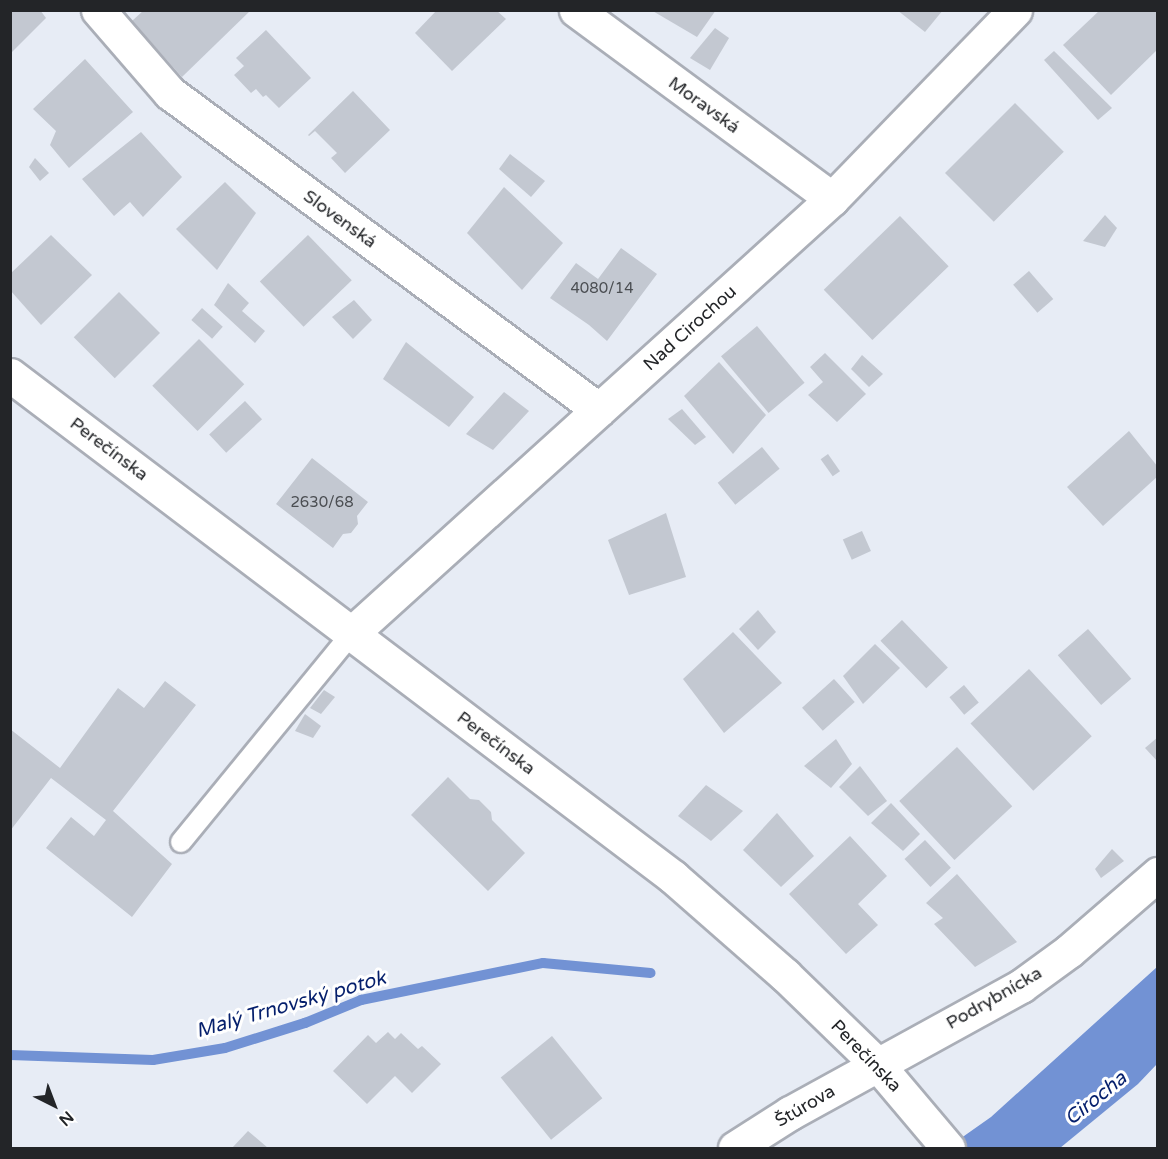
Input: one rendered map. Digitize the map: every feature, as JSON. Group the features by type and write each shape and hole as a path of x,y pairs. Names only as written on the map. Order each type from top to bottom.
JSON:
{"street":[{"name":"Slovenská","path":"98,10 170,93 599,410"},
{"name":"Moravská","path":"576,10 832,199"},
{"name":"Nad Cirochou","path":"352,633 832,199 1015,10"},
{"name":"Perečínska","path":"10,375 673,877 785,975 877,1064 902,1091 948,1149"},
{"name":"Podrybnícka","path":"877,1064 1021,987 1069,951 1158,874"},
{"name":"Štúrova","path":"735,1149 790,1113 877,1064"}],"lane":[{"path":"181,842 352,633"}],"water":[{"name":"Cirocha","path":"1157,967 1157,1064 1138,1084 1060,1148 947,1148 991,1117"}],"building":[{"path":"10,10 40,10 46,18 10,54"},
{"path":"144,10 251,10 182,77 132,21"},
{"path":"437,10 496,10 506,19 452,71 415,33"},
{"path":"651,10 716,10 697,37"},
{"path":"897,10 943,10 925,32"},
{"path":"1100,10 1158,10 1158,49 1111,95 1063,45"},
{"path":"715,28 729,38 710,70 690,58"},
{"path":"266,30 311,78 279,108 256,89 251,93 234,75 244,66 236,58"},
{"path":"1054,51 1112,108 1098,120 1044,60"},
{"path":"85,59 133,112 69,168 50,145 56,131 33,109"},
{"path":"353,91 390,130 345,173 331,158 337,153 315,131 308,135"},
{"path":"1015,103 1064,152 994,222 945,173"},
{"path":"141,132 182,177 143,217 130,202 114,216 82,179"},
{"path":"510,154 545,181 531,197 499,169"},
{"path":"35,158 49,173 40,181 29,167"},
{"path":"225,182 256,213 217,270 176,229"},
{"path":"504,187 563,243 522,290 467,233"},
{"path":"1105,215 1117,228 1105,247 1083,241"},
{"path":"900,216 949,266 872,340 824,290"},
{"path":"51,235 92,275 41,325 10,290 10,274"},
{"path":"308,235 352,280 304,327 260,282"},
{"path":"621,248 657,274 607,341 589,325 550,298 576,263 598,279"},
{"path":"1029,271 1053,299 1037,313 1013,285"},
{"path":"228,283 249,303 242,311 265,331 255,343 214,305"},
{"path":"119,292 160,333 115,378 74,337"},
{"path":"354,300 372,320 353,339 332,317"},
{"path":"202,308 223,327 212,339 191,320"},
{"path":"757,326 805,383 769,413 721,356"},
{"path":"199,339 244,384 198,431 152,386"},
{"path":"406,342 474,397 449,427 383,379"},
{"path":"825,353 866,394 837,422 808,395 823,382 810,367"},
{"path":"862,355 883,374 869,387 851,369"},
{"path":"719,362 766,415 733,454 684,396"},
{"path":"504,392 529,411 493,450 466,434"},
{"path":"245,401 262,419 226,453 209,434"},
{"path":"682,409 706,437 695,445 668,419"},
{"path":"1129,431 1158,467 1158,476 1103,526 1067,487"},
{"path":"762,447 780,469 735,505 718,483"},
{"path":"828,454 840,471 833,476 821,459"},
{"path":"312,458 368,502 357,516 358,524 351,533 343,534 333,548 276,504"},
{"path":"666,513 686,577 629,595 608,540"},
{"path":"862,531 871,551 852,560 843,540"},
{"path":"758,610 776,632 758,650 739,629"},
{"path":"902,620 948,667 926,688 880,641"},
{"path":"1088,629 1131,679 1101,705 1058,655"},
{"path":"733,632 782,683 724,733 683,679"},
{"path":"875,644 900,668 863,704 843,676"},
{"path":"1029,669 1092,736 1033,791 970,724"},
{"path":"834,679 855,702 823,731 802,708"},
{"path":"165,681 196,705 113,811 172,864 132,917 46,848 71,817 94,836 106,820 51,778 10,831 10,729 60,768 118,688 144,708"},
{"path":"964,685 979,703 964,715 949,697"},
{"path":"324,690 335,697 321,714 310,708"},
{"path":"305,714 321,726 313,738 295,731"},
{"path":"1158,737 1158,762 1145,748"},
{"path":"836,739 852,764 831,788 804,766"},
{"path":"957,747 1012,806 954,860 899,801"},
{"path":"860,766 887,801 868,816 839,787"},
{"path":"448,777 470,799 479,800 491,812 492,820 525,853 488,891 411,815"},
{"path":"706,785 743,811 711,841 678,816"},
{"path":"891,803 920,834 903,851 871,823"},
{"path":"777,813 814,856 781,887 743,850"},
{"path":"850,836 887,876 858,904 878,925 846,954 789,894"},
{"path":"925,840 951,868 930,887 905,859"},
{"path":"1112,849 1124,861 1101,878 1095,869"},
{"path":"957,874 1017,942 975,967 934,924 943,918 926,903"},
{"path":"388,1032 395,1039 401,1033 418,1049 422,1046 441,1064 412,1093 395,1076 367,1104 333,1071 368,1035 376,1043"},
{"path":"552,1036 602,1098 551,1140 501,1078"},
{"path":"248,1131 268,1148 232,1148"}],"waterway":[{"name":"Malý Trnovský potok","path":"10,1055 153,1060 225,1048 305,1023 361,1000 543,963 651,973"}]}
